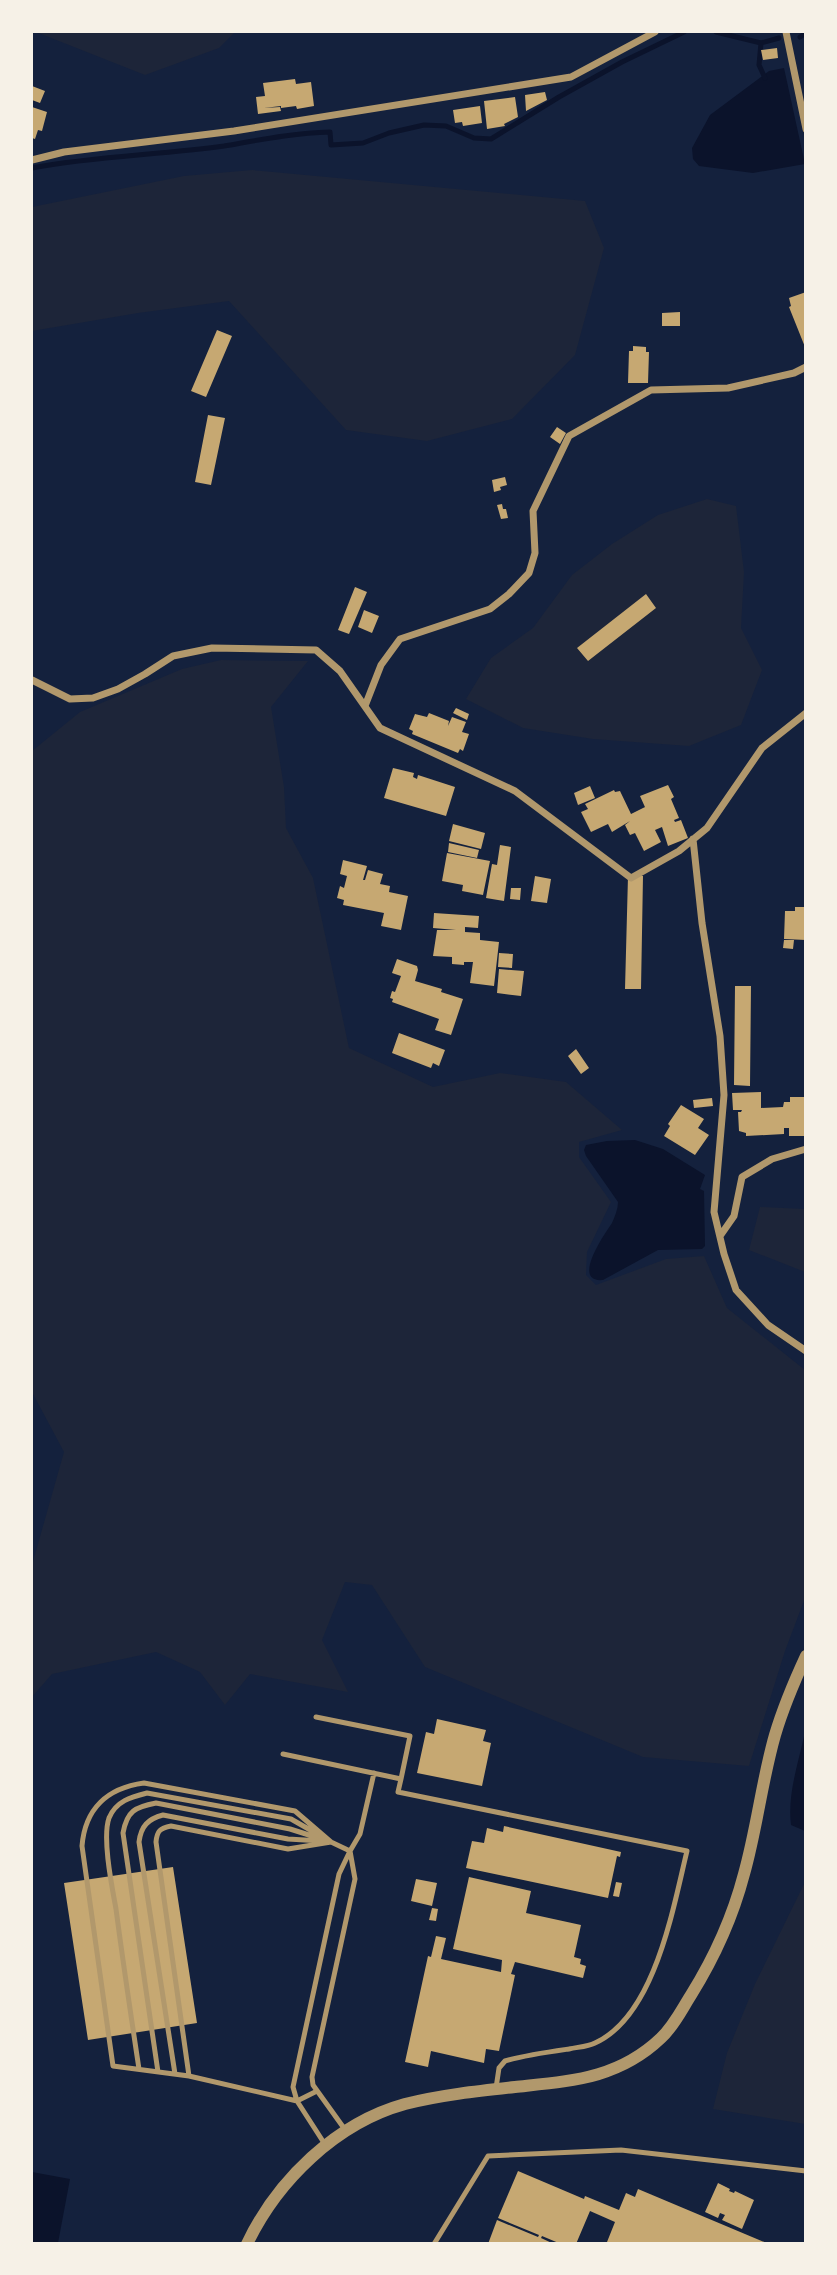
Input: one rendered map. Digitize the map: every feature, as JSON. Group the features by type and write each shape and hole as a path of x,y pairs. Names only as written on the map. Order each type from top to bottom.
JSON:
{"street":[{"path":"32,160 65,152 234,131 571,77 655,32"},
{"path":"786,32 806,129"},
{"path":"365,706 381,665 400,639 490,609 529,573 535,553 533,511 569,436 651,390 728,388 794,373 806,367"},
{"path":"32,681 70,699 93,698 118,689 173,656 212,648 316,650 340,671 380,728 515,791 631,878 679,851 707,828 762,748 806,713"},
{"path":"694,839 702,923 720,1037 724,1095 714,1212 736,1290 768,1325 806,1350"},
{"path":"720,1236 734,1216 742,1177 772,1159 806,1149"},
{"path":"247,2244 270,2203 295,2173 326,2146 377,2115 403,2105 442,2096 556,2082 612,2071 646,2051 663,2036 676,2020 712,1957 735,1903 744,1874 774,1737 784,1705 806,1656"}],"lane":[{"path":"316,1717 410,1737 398,1793 687,1851 656,1967 617,2029 593,2044 505,2061 499,2068 496,2089"},
{"path":"283,1754 401,1779"},
{"path":"326,2146 297,2101 293,2087 339,1874 360,1834 373,1773"},
{"path":"317,2091 297,2101 189,2076 113,2066 82,1846 83,1830 98,1805 127,1785 144,1783 295,1811 331,1842"},
{"path":"139,2069 106,1829 110,1816 118,1805 131,1797 148,1793 291,1819 331,1842"},
{"path":"158,2072 122,1833 131,1812 156,1803 290,1829 350,1850"},
{"path":"175,2074 139,1842 145,1825 152,1818 163,1815 288,1839 331,1842"},
{"path":"189,2076 159,1867 157,1833 162,1828 171,1826 288,1849 331,1842"},
{"path":"346,2132 313,2085 312,2077 355,1879 350,1850"},
{"path":"434,2244 488,2157 621,2150 806,2171"}],"shaded area":[{"path":"36,32 235,32 219,48 145,75"},
{"path":"784,68 805,164 753,173 699,166 693,159 692,148 710,115 769,71"},
{"path":"252,170 585,201 604,248 575,355 512,419 427,441 346,430 229,301 32,331 32,207 184,176"},
{"path":"707,499 736,506 744,572 741,628 762,670 741,725 689,746 593,739 523,728 466,699 491,658 533,628 572,575 612,544 658,515"},
{"path":"221,660 308,661 271,707 284,787 286,828 313,878 349,1048 433,1087 500,1073 566,1082 622,1130 579,1142 579,1157 611,1202 587,1252 586,1275 596,1285 666,1259 704,1256 727,1308 805,1370 805,1598 785,1651 749,1766 643,1757 425,1667 372,1585 345,1582 322,1640 348,1692 250,1674 225,1705 200,1672 156,1652 52,1674 32,1697 32,1565 64,1452 32,1392 32,751 80,712 182,669"},
{"path":"635,1140 663,1149 705,1175 700,1189 704,1191 705,1246 702,1249 658,1250 603,1280 594,1279 590,1274 593,1256 612,1223 618,1202 584,1150 586,1145"},
{"path":"760,1207 805,1209 805,1272 749,1250"},
{"path":"805,1732 805,1831 791,1825 790,1813 792,1790"},
{"path":"805,1882 805,2124 713,2109 727,2053 755,1984"},
{"path":"32,2172 70,2179 58,2243 32,2243"}],"building":[{"path":"777,48 778,58 763,60 761,50"},
{"path":"295,79 296,84 311,82 314,106 297,109 296,106 281,108 281,106 264,108 280,107 281,111 258,114 256,97 265,96 263,83"},
{"path":"32,86 45,91 40,103 32,100"},
{"path":"545,92 547,100 526,111 525,95"},
{"path":"515,97 518,117 504,124 505,126 487,129 484,101"},
{"path":"480,106 482,123 463,126 462,122 455,123 453,110"},
{"path":"32,107 47,112 42,131 38,130 35,139 32,138"},
{"path":"806,292 805,347 789,307 789,298"},
{"path":"680,312 680,326 662,326 662,313"},
{"path":"217,330 232,336 206,397 191,391"},
{"path":"633,346 646,347 646,352 649,352 648,383 628,383 629,351 633,351"},
{"path":"208,415 225,418 211,485 195,482"},
{"path":"557,427 566,433 560,444 550,437"},
{"path":"505,477 507,485 494,492 492,480"},
{"path":"502,504 508,518 501,519 497,505"},
{"path":"355,587 367,592 349,634 338,630"},
{"path":"646,594 656,608 588,661 577,648"},
{"path":"364,610 379,616 372,633 358,627"},
{"path":"456,708 469,714 467,720 453,713"},
{"path":"429,713 449,721 448,726 452,717 466,722 462,732 469,734 463,751 460,749 458,753 412,734 413,731 409,729 415,714 427,717"},
{"path":"393,768 414,773 413,777 417,779 418,775 455,787 446,816 384,798"},
{"path":"668,785 679,818 674,820 681,820 688,838 668,846 662,827 655,830 661,842 644,851 635,833 630,835 625,825 630,821 612,832 608,824 591,832 581,812 588,809 585,804 614,790 620,791 631,814 645,807 640,796"},
{"path":"590,786 595,798 578,805 574,793"},
{"path":"453,824 485,833 481,849 449,841"},
{"path":"449,843 479,850 477,858 448,852"},
{"path":"500,845 511,847 504,901 486,898 492,864 497,865"},
{"path":"447,853 490,861 483,895 462,891 463,885 442,881"},
{"path":"343,860 367,866 363,880 368,870 383,874 380,884 390,886 389,892 408,896 401,930 381,926 384,913 343,905 344,900 337,898 340,886 344,888 347,876 340,874"},
{"path":"535,876 551,879 547,903 531,901"},
{"path":"628,876 643,876 641,989 625,989"},
{"path":"511,888 521,888 520,900 510,899"},
{"path":"795,907 806,907 806,940 784,939 785,911 795,911"},
{"path":"434,913 479,916 478,928 465,927 465,932 480,933 480,940 499,942 494,986 470,983 473,962 464,962 464,965 452,964 452,957 433,956 437,930 456,930 433,928"},
{"path":"784,940 794,940 793,949 783,948"},
{"path":"499,953 513,954 512,968 498,967"},
{"path":"397,959 417,966 415,981 463,999 451,1035 435,1030 439,1019 392,1002 392,991 395,992 401,976 392,973"},
{"path":"499,969 524,971 521,996 497,993"},
{"path":"735,986 751,986 750,1086 734,1085"},
{"path":"399,1033 445,1050 439,1066 433,1063 431,1068 392,1053"},
{"path":"576,1049 589,1068 581,1074 568,1056"},
{"path":"761,1092 761,1108 783,1107 784,1102 790,1102 790,1097 806,1097 806,1136 789,1136 789,1128 784,1128 784,1134 746,1136 746,1133 739,1131 738,1112 742,1110 733,1110 732,1093"},
{"path":"712,1098 713,1106 694,1108 693,1100"},
{"path":"681,1105 704,1119 698,1128 709,1135 695,1155 664,1136 670,1126 668,1124"},
{"path":"437,1719 486,1730 483,1741 491,1743 482,1786 417,1773 426,1732 434,1734"},
{"path":"504,1826 621,1852 620,1857 617,1856 608,1898 466,1868 472,1841 484,1843 487,1828 503,1832"},
{"path":"173,1867 197,2023 88,2040 64,1883"},
{"path":"469,1877 531,1891 526,1913 581,1925 574,1957 581,1959 580,1964 586,1966 583,1978 515,1962 511,1974 515,1975 499,2051 486,2049 484,2063 431,2051 428,2067 405,2062 428,1956 431,1957 436,1936 446,1938 441,1959 501,1972 502,1960 453,1949"},
{"path":"416,1879 437,1883 432,1906 411,1901"},
{"path":"616,1882 622,1883 619,1897 613,1896"},
{"path":"432,1908 438,1909 436,1921 429,1920"},
{"path":"518,2171 584,2199 585,2196 619,2210 626,2193 635,2197 638,2189 769,2244 610,2244 607,2242 615,2222 590,2211 576,2244 561,2244 542,2236 541,2238 554,2244 488,2244 497,2220 538,2237 539,2235 498,2218"},
{"path":"718,2183 730,2189 729,2191 754,2200 742,2229 722,2220 725,2215 720,2213 718,2218 705,2212"}],"waterway":[{"path":"32,168 316,133 330,132 331,145 363,143 389,133 424,125 446,126 474,138 491,139 622,62 684,32"},
{"path":"716,32 761,43 779,38"},
{"path":"800,37 806,33"},
{"path":"761,43 759,65 765,78"}]}
